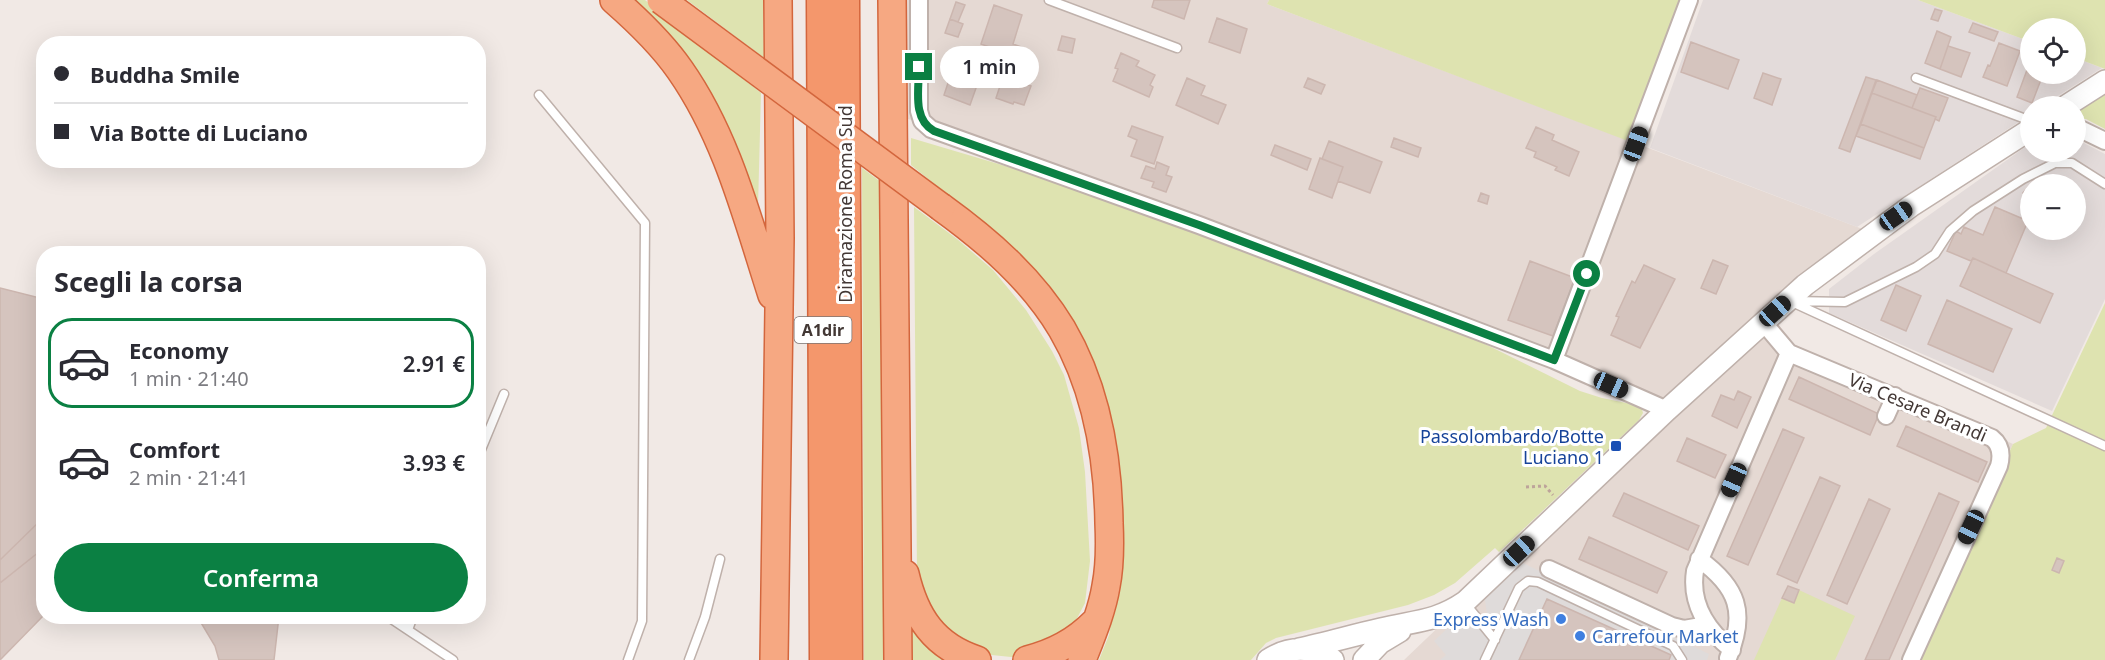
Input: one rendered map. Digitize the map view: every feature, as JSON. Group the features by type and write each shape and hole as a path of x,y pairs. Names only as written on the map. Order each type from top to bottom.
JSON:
{"highway":[{"path":"614,0 665,50 700,102 731,170 778,316"},
{"path":"661,0 997,250 1031,286 1062,330 1084,377 1101,434 1109,497 1107,581 1082,660"},
{"path":"774,660 780,199 778,0"},
{"name":"Diramazione Roma Sud","path":"822,0 825,660"},
{"name":"Diramazione Roma Sud","path":"844,0 847,660"},
{"path":"892,0 898,660"},
{"path":"897,525 907,582 921,617 942,642 977,660"},
{"path":"1027,660 1048,654 1070,643 1096,621"}],"street":[{"path":"919,0 919,111 922,122 928,128 1199,225 1554,360 1667,410"},
{"path":"1554,360 1689,0"},
{"path":"2082,96 2105,81"},
{"path":"2086,131 2105,141"},
{"path":"1364,660 1390,636 1446,614 1465,602 1667,410 1787,300 1825,269 1911,206 2020,136"},
{"name":"Via Cesare Brandi","path":"1763,322 1789,353 1992,438 1998,445 2001,455 1999,466 1911,660"},
{"path":"1729,655 1707,625 1697,604 1694,579 1699,559 1789,353"},
{"path":"1886,416 1895,396"},
{"path":"1699,559 1721,576 1734,597 1738,622 1736,638 1729,655"},
{"path":"1549,569 1672,626 1691,628 1707,625"},
{"path":"1268,660 1282,652 1382,628 1428,620"},
{"path":"1299,649 1317,651 1333,660"}],"lane":[{"path":"1049,0 1177,48"},
{"path":"1916,78 2020,116"},
{"path":"538,95 645,223 642,621 628,660"},
{"path":"1787,300 1845,302 1896,277 1930,259 1950,231 1973,211 2023,179 2055,163 2072,163 2105,184"},
{"path":"1787,300 2105,446"},
{"path":"486,438 504,394"},
{"path":"689,660 705,617 720,560"},
{"path":"1485,660 1520,588 1528,581 1534,581 1673,646 1682,660"},
{"path":"1465,602 1495,640"},
{"path":"399,624 453,660"},
{"path":"408,630 410,624"}],"path":[{"path":"1526,487 1545,486 1566,507"}],"shaded area":[{"path":"905,0 1269,0 1267,4 1873,233 1758,328 2013,444 1915,660 1404,660 1666,410 905,118"},
{"path":"1703,0 1918,0 2020,38 2020,84 2077,84 2058,96 2020,96 2020,121 1857,227 1650,148"},
{"path":"2086,62 2102,68 2086,78"},
{"path":"2086,144 2105,154 2105,299 2052,411 1829,313 1829,289 1874,254 2020,151 2020,162 2086,162"},
{"path":"1519,561 1709,654 1707,660 1669,660 1670,655 1547,599 1519,660 1440,660 1446,655 1434,641 1453,623 1473,626 1487,614 1484,594"}],"green space":[{"path":"629,0 645,0 761,93 758,207"},
{"path":"687,0 763,0 764,58"},
{"path":"1269,0 1689,0 1636,144 1267,4"},
{"path":"1918,0 2105,0 2105,69 2086,62 2086,18 2020,18 2020,38"},
{"path":"2105,86 2105,129 2086,119 2086,99"},
{"path":"911,138 1052,180 1232,245 1483,343 1580,391 1641,406 1643,413 1639,420 1499,552 1495,548 1455,583 1434,595 1408,605 1276,638 1266,643 1251,660 1099,660 1109,635 1115,600 1108,443 1002,239 911,165"},
{"path":"862,168 885,185 887,660 864,660"},
{"path":"914,207 993,270 1026,310 1064,375 1079,428 1085,472 1090,561 1085,603 1072,628 1024,655 1011,657 982,654 933,623 917,576"},
{"path":"2105,303 2105,660 1915,660 2013,444 2046,428"},
{"path":"1799,590 1855,616 1835,660 1754,660 1782,598 1794,603"},
{"path":"911,618 952,660 911,660"}],"building":[{"path":"1154,0 1190,0 1184,19 1152,7"},
{"path":"956,2 965,5 958,22 950,19"},
{"path":"994,5 1022,15 1013,44 1024,48 1018,66 1003,61 1006,53 981,44"},
{"path":"1935,9 1942,11 1938,21 1931,19"},
{"path":"1217,18 1247,29 1240,53 1209,42"},
{"path":"950,19 963,24 958,37 945,33"},
{"path":"1973,23 1998,32 1994,41 1969,32"},
{"path":"1937,31 1951,37 1940,69 1925,63"},
{"path":"1062,36 1075,39 1072,53 1058,50"},
{"path":"1691,42 1739,60 1728,89 1681,72"},
{"path":"1999,43 2020,51 2007,86 1983,77 1988,65 1990,66"},
{"path":"1948,46 1970,53 1961,77 1940,69"},
{"path":"1121,53 1139,61 1136,66 1155,75 1150,85 1153,87 1149,97 1113,81"},
{"path":"954,65 981,74 970,105 944,95"},
{"path":"1763,73 1781,79 1772,105 1754,98"},
{"path":"1003,77 1031,86 1024,105 996,98"},
{"path":"1866,77 1876,80 1850,152 1839,148"},
{"path":"1187,78 1205,86 1201,95 1226,105 1218,124 1176,105"},
{"path":"1308,78 1325,85 1321,94 1304,87"},
{"path":"1877,80 1917,95 1912,108 1872,93"},
{"path":"2022,84 2039,84 2035,96 2017,97"},
{"path":"1920,88 1948,98 1939,121 1935,119 1936,117 1912,108"},
{"path":"1872,93 1936,117 1924,148 1861,124"},
{"path":"1861,124 1924,148 1920,159 1856,136"},
{"path":"1132,126 1163,137 1154,164 1131,156 1137,140 1128,136"},
{"path":"1536,127 1554,135 1552,140 1579,152 1569,176 1555,170 1557,167 1534,157 1536,152 1526,148"},
{"path":"1394,138 1421,148 1418,157 1391,147"},
{"path":"1329,141 1382,162 1370,193 1338,181 1343,167 1322,159"},
{"path":"1275,145 1311,159 1307,170 1271,155"},
{"path":"1320,158 1343,167 1332,198 1309,189"},
{"path":"1157,162 1169,167 1166,175 1172,177 1166,192 1152,187 1154,182 1141,178 1146,166 1155,169"},
{"path":"1481,193 1489,196 1487,204 1478,201"},
{"path":"1995,207 2020,218 2020,240 2006,273 1973,258 1971,261 1947,251 1956,231 1961,234 1964,227 1983,235"},
{"path":"1973,258 2053,294 2040,323 1960,286"},
{"path":"1713,260 1728,266 1716,294 1701,288"},
{"path":"1530,261 1575,278 1553,336 1508,320"},
{"path":"1644,265 1675,279 1640,348 1611,335 1619,317 1616,316 1632,281 1635,283"},
{"path":"1896,285 1921,296 1906,331 1881,320"},
{"path":"0,288 36,297 36,525 0,560"},
{"path":"1947,300 2012,329 1993,372 1928,344"},
{"path":"1799,377 1879,414 1870,435 1789,399"},
{"path":"1738,391 1751,397 1737,428 1712,416 1721,395 1734,400"},
{"path":"1906,426 1987,462 1978,482 1897,446"},
{"path":"1783,429 1804,438 1748,565 1727,556"},
{"path":"1687,438 1726,455 1715,478 1677,461"},
{"path":"1820,477 1840,486 1797,583 1777,574"},
{"path":"1624,493 1699,526 1688,550 1613,516"},
{"path":"1939,493 1959,502 1889,660 1865,660"},
{"path":"1869,499 1890,509 1847,604 1827,595"},
{"path":"36,525 36,554 0,583 0,560"},
{"path":"1589,537 1667,572 1657,593 1579,559"},
{"path":"36,554 36,623 0,660 0,583"},
{"path":"2057,558 2064,561 2059,573 2052,570"},
{"path":"1788,586 1799,590 1794,603 1782,598"},
{"name":"Carrefour Market","path":"1547,599 1671,655 1669,660 1519,660"},
{"path":"202,624 278,624 274,660 219,660 215,646"}],"place":[{"name":"Passolombardo/Botte Luciano 1","path":"1616,446"},
{"name":"Express Wash","path":"1561,619"},
{"name":"Carrefour Market","path":"1580,636"}],"route":[{"path":"919,67 919,115 924,124 934,131 1199,225 1554,360 1587,274"}]}
